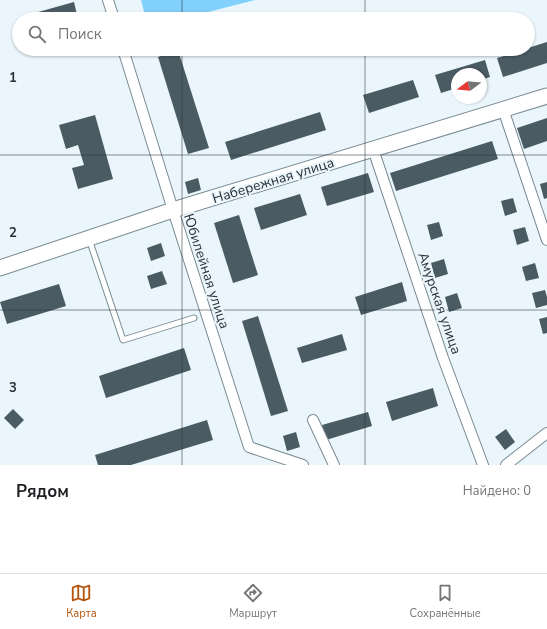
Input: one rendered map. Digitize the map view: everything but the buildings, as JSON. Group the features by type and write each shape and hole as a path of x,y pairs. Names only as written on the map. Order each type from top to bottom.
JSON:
{"street":[{"path":"108,0 112,12"},
{"name":"Юбилейная улица","path":"125,56 249,447 303,465"},
{"name":"Набережная улица","path":"0,268 173,210 547,96"},
{"path":"503,109 547,240"},
{"name":"Амурская улица","path":"373,149 443,358 483,465"},
{"path":"313,420 334,465"},
{"path":"506,465 547,433"}],"lane":[{"path":"89,238 123,340 194,318"}],"shaded area":[{"path":"141,0 255,0 208,12 144,12"}]}
